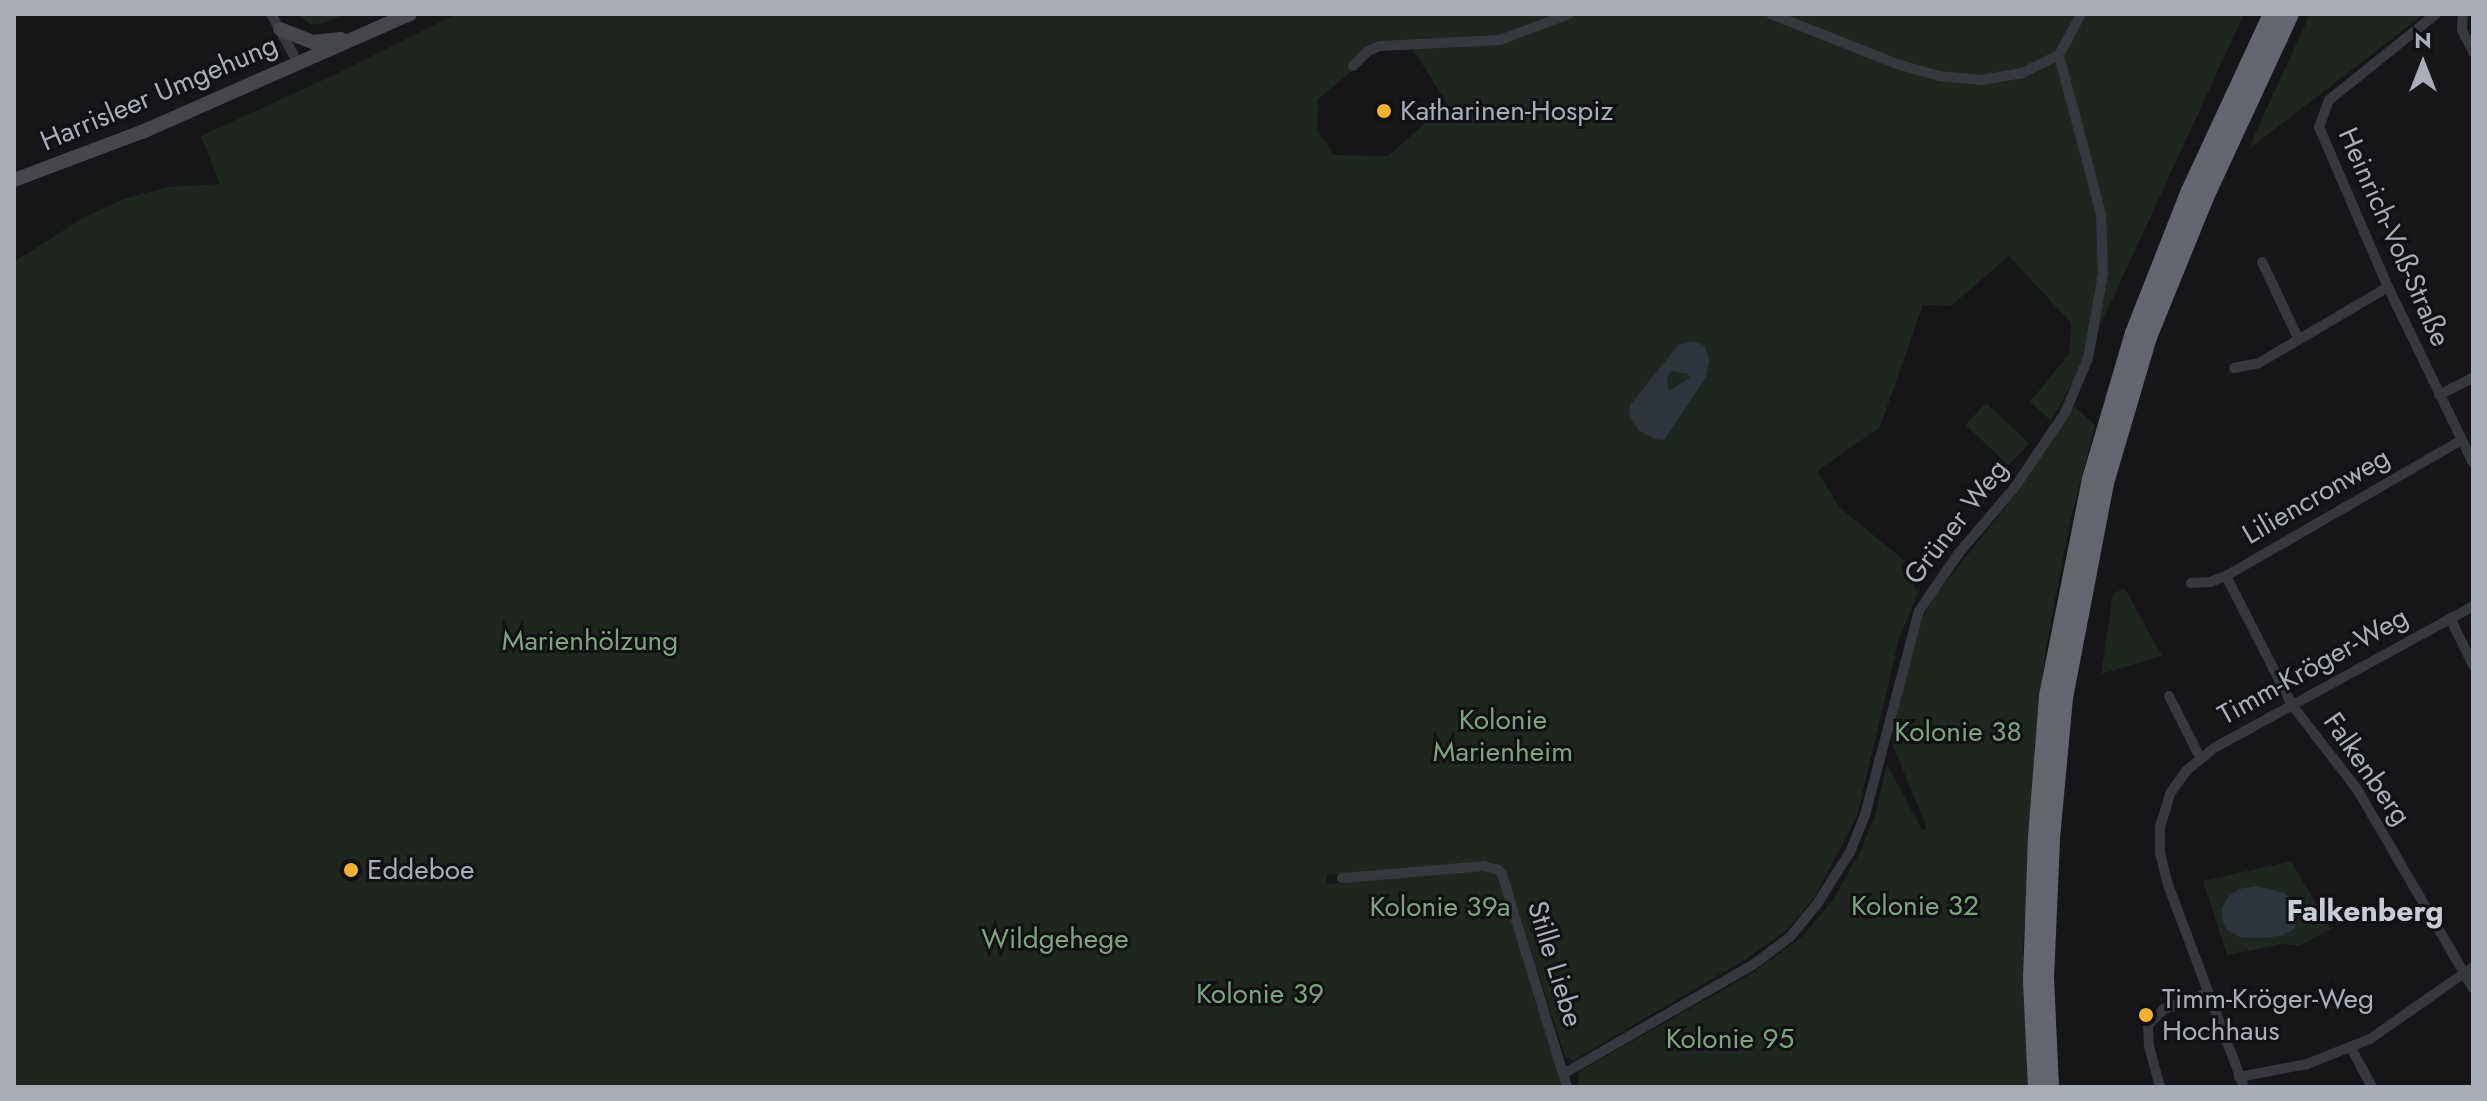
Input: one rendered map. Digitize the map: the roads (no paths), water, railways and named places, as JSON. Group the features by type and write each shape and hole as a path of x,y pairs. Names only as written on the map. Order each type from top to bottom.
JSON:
{"highway":[{"path":"2037,1087 2032,979 2037,837 2048,696 2091,479 2134,333 2190,191 2272,14"},
{"path":"2050,1087 2045,978 2064,698 2105,483 2148,337 2205,197 2290,14"}],"main road":[{"name":"Harrisleer Umgehung","path":"14,180 142,132 410,14"},
{"path":"280,29 313,42 353,38"}],"street":[{"path":"271,14 298,63"},
{"path":"1353,66 1368,51 1380,46 1500,40 1569,14"},
{"path":"1771,14 1897,64 1962,80 2002,78 2059,55 2081,14"},
{"name":"Heinrich-Voß-Straße","path":"2436,14 2329,100 2320,116 2321,137 2388,287 2473,463"},
{"path":"2463,14 2462,30 2473,52"},
{"name":"Grüner Weg","path":"1563,1074 1754,964 1790,937 1817,904 1850,852 1865,815 1919,611 1958,554 2015,487 2065,413 2088,358 2103,274 2101,214 2059,55"},
{"path":"2262,262 2299,340"},
{"path":"2234,368 2259,363 2388,287"},
{"path":"2439,395 2473,378"},
{"name":"Liliencronweg","path":"2191,583 2210,582 2226,576 2462,440"},
{"name":"Falkenberg","path":"2226,576 2292,705 2357,789 2469,969 2473,988"},
{"name":"Timm-Kröger-Weg","path":"2241,1082 2171,897 2159,838 2163,813 2171,792 2200,757 2473,606"},
{"path":"2450,618 2473,665"},
{"name":"Timm-Kröger-Weg","path":"2169,696 2200,757"},
{"name":"Stille Liebe","path":"1342,878 1484,866 1498,870 1502,874 1567,1087"},
{"path":"2241,1082 2351,1048 2386,1030 2469,969"},
{"path":"2160,1087 2149,1046 2148,1025 2164,1009 2206,994"},
{"path":"2351,1048 2372,1087"}],"place":[{"name":"Katharinen-Hospiz","path":"1384,111"},
{"name":"Eddeboe","path":"351,870"},
{"name":"Timm-Kröger-Weg Hochhaus","path":"2146,1015"}],"district":[{"name":"Falkenberg","path":"2365,911"}],"park label":[{"name":"Marienhölzung","path":"590,641"},
{"name":"Kolonie 38","path":"1958,732"},
{"name":"Kolonie Marienheim","path":"1503,736"},
{"name":"Kolonie 32","path":"1915,906"},
{"name":"Kolonie 39a","path":"1440,907"},
{"name":"Wildgehege","path":"1055,939"},
{"name":"Kolonie 39","path":"1260,994"},
{"name":"Kolonie 95","path":"1730,1039"}]}
